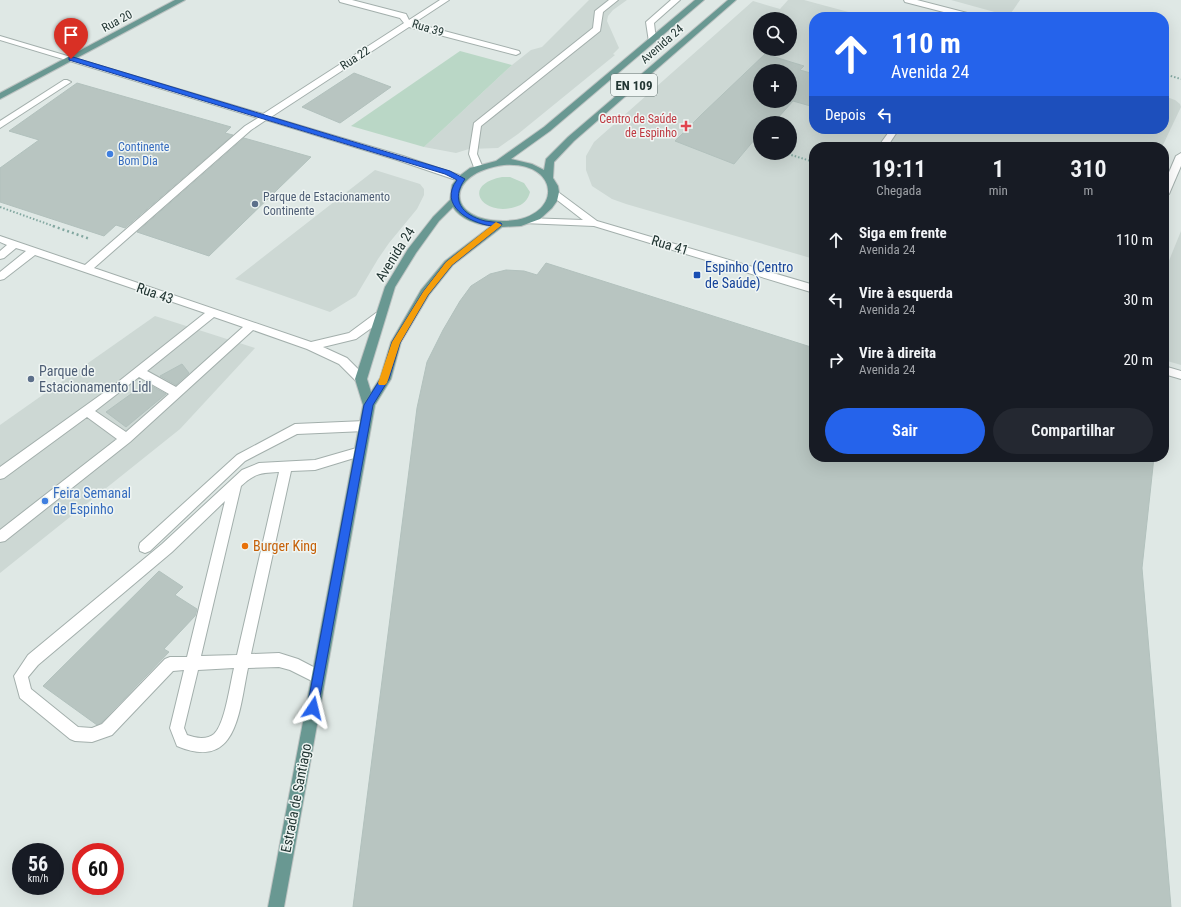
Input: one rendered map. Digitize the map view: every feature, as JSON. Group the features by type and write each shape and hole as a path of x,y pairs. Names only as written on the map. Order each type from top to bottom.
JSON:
{"main road":[{"name":"Rua 20","path":"0,96 181,0"},
{"name":"Avenida 24","path":"499,163 547,129 700,0"},
{"name":"Avenida 24","path":"549,178 549,161 571,139 732,0"},
{"name":"Avenida 24","path":"361,379 390,287 412,251 436,219 454,200 454,193 457,185 462,179 478,168 499,163 522,164 532,166 542,171 554,186 555,194"},
{"path":"454,200 464,213 473,219 499,225 526,221 537,216 547,209 555,194"},
{"name":"Estrada de Santiago","path":"276,907 369,405 385,379 396,342 426,294 449,264 499,225"},
{"name":"Estrada de Santiago","path":"361,379 369,405"}],"street":[{"name":"Rua 39","path":"343,0 403,16 408,24 516,53"},
{"name":"Rua 22","path":"86,270 248,128 445,0"},
{"path":"478,168 473,154 477,126 597,29 599,11 614,0"},
{"path":"652,40 650,22 676,0"},
{"path":"908,0 953,12"},
{"path":"0,38 400,158 462,179"},
{"path":"0,125 67,82"},
{"path":"1169,183 1181,156"},
{"name":"Rua 41","path":"555,194 594,223"},
{"name":"Rua 41","path":"526,221 594,223 809,288"},
{"name":"Rua 43","path":"0,239 86,270 311,346 343,361 361,379"},
{"path":"0,256 14,244"},
{"path":"0,277 33,251"},
{"path":"0,474 139,372 212,312"},
{"path":"311,346 352,336 380,316"},
{"path":"0,536 126,439 251,326"},
{"path":"1169,371 1181,375"},
{"path":"139,372 177,393"},
{"path":"87,411 126,439"},
{"path":"145,547 241,458 295,430 365,426"},
{"path":"318,677 293,664 279,660 170,664 107,730 92,735 75,734 25,693 21,676 33,660 167,548 246,474 259,468 316,465 360,452"},
{"path":"236,483 177,728 182,741 199,746 218,741 228,727 286,467"}],"path":[{"path":"1169,75 1181,79"},
{"path":"797,157 809,160"},
{"path":"0,207 94,240"}],"shaded area":[{"path":"589,0 627,0 613,10 608,16 607,21 619,48 613,54 615,55 518,134 498,148 469,149 456,153 424,147 512,65 531,50 542,47"},
{"name":"Centro de Saúde de Espinho","path":"788,0 804,0 848,12 809,12 809,134 1168,134 1164,142 809,142 809,258 612,199 592,186 586,170 586,156 594,142 753,1 780,9"},
{"path":"951,0 1020,0 1012,12 994,12"},
{"name":"Centro de Saúde de Espinho","path":"1169,98 1180,104 1181,107 1169,132"},
{"path":"375,170 420,184 424,189 424,195 417,209 378,259 356,296 330,312 235,279"},
{"path":"1181,231 1181,365 1169,361 1169,261"},
{"name":"Feira Semanal de Espinho","path":"155,316 255,348 180,429 0,573 0,425"}],"green space":[{"path":"460,51 512,65 424,147 351,126"},
{"path":"502,177 510,177 524,183 530,192 523,203 515,207 504,209 494,208 486,204 481,199 479,193 482,186 489,181"}],"building":[{"path":"763,56 772,56 804,66 800,70 809,73 809,106 797,102 797,64 755,64"},
{"path":"753,65 753,108 787,108 780,116 753,116 753,141 734,164 675,141"},
{"path":"354,73 391,87 340,123 302,107"},
{"name":"Continente Bom Dia","path":"77,83 231,127 225,133 233,135 125,228 116,225 104,236 0,202 0,168 39,140 9,131"},
{"path":"244,138 311,157 209,256 137,232"},
{"path":"546,263 809,346 809,462 1153,462 1142,568 1171,907 353,907 417,408 427,362 443,330 460,301 471,286 490,274 506,270 524,271 537,275"},
{"path":"182,364 189,373 176,385 160,376"},
{"path":"148,384 166,394 126,427 106,412 131,394"},
{"path":"159,571 183,587 175,595 197,609 195,616 164,649 169,652 101,723 97,725 43,686"}],"slow traffic":[{"path":"382,383 385,379 396,342 426,294 449,264 499,225 496,224"}],"place":[{"name":"Centro de Saúde de Espinho","path":"686,126"},
{"name":"Continente Bom Dia","path":"110,154"},
{"name":"Parque de Estacionamento Continente","path":"255,204"},
{"name":"Espinho (Centro de Saúde)","path":"697,275"},
{"name":"Parque de Estacionamento Lidl","path":"31,379"},
{"name":"Feira Semanal de Espinho","path":"45,501"},
{"name":"Burger King","path":"245,546"}],"route":[{"path":"71,59 447,173 462,179 457,185 454,193 454,200 464,213 473,219 499,225 449,264 426,294 396,342 385,379 369,405 313,708"}]}
